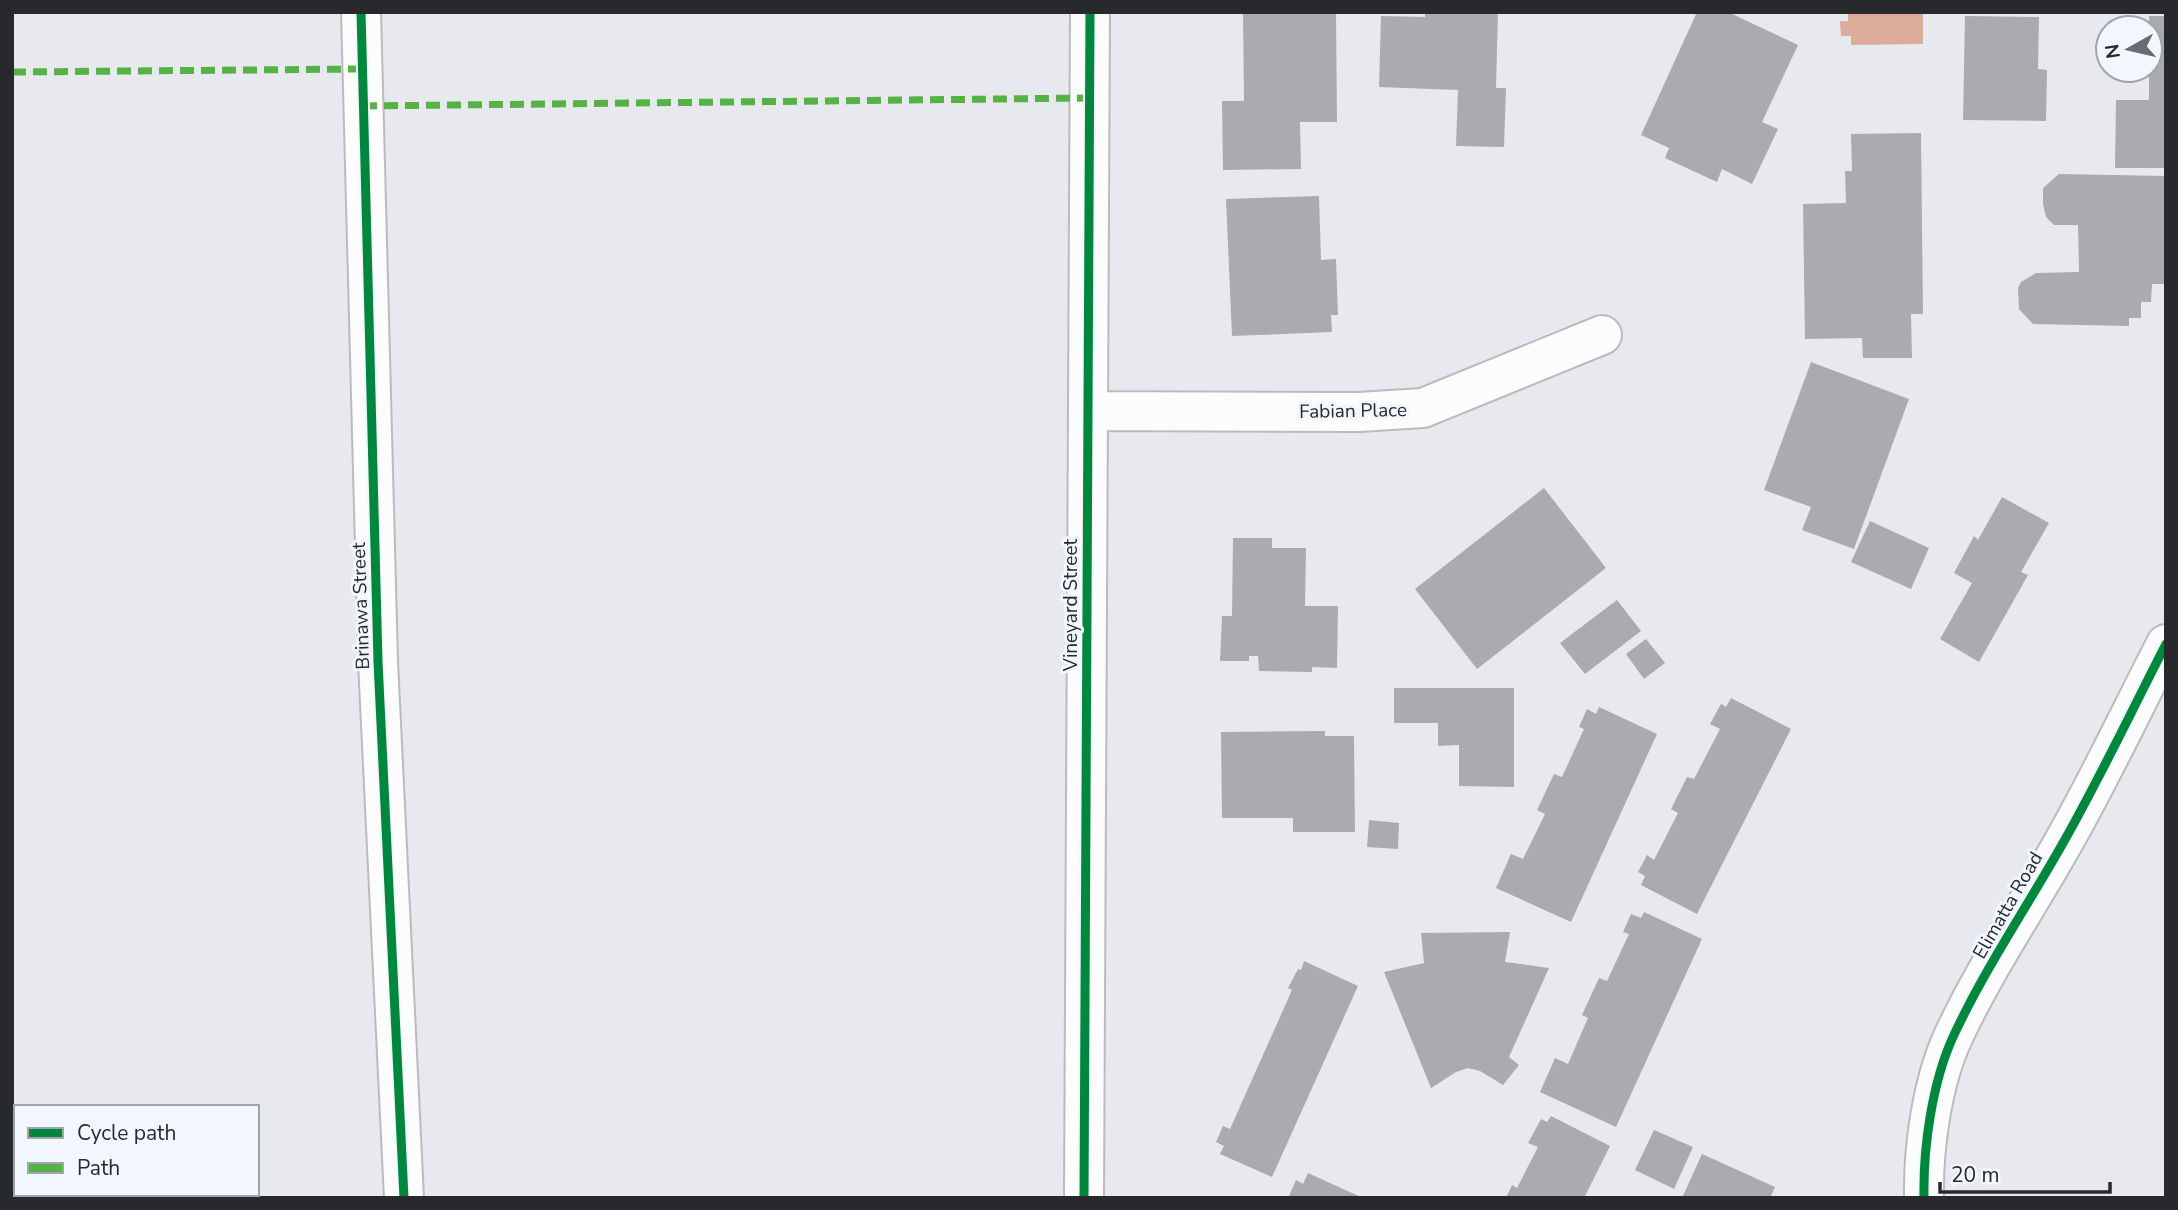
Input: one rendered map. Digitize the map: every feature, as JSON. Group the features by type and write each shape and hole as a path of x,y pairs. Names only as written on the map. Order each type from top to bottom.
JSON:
{"street":[{"name":"Brinawa Street","path":"361,12 379,662 404,1198"},
{"name":"Vineyard Street","path":"1084,1198 1090,12"},
{"name":"Fabian Place","path":"1089,411 1359,412 1423,408 1602,335"},
{"name":"Elimatta Road","path":"1924,1198 1928,1127 1952,1038 2065,840 2166,644"}],"shaded area":[{"path":"1848,12 1923,12 1923,44 1851,45 1851,36 1841,36 1840,21 1848,21"}],"building":[{"path":"1243,12 1336,12 1337,122 1300,122 1301,169 1223,170 1222,101 1244,101"},
{"path":"1425,12 1498,12 1496,88 1506,88 1504,147 1456,146 1458,90 1379,87 1381,16 1425,17"},
{"path":"1697,12 1728,12 1798,45 1762,122 1778,129 1752,184 1722,169 1717,182 1665,158 1669,148 1641,135"},
{"path":"1965,16 2039,17 2038,69 2047,70 2046,121 1963,120"},
{"path":"2166,16 2166,168 2115,168 2116,100 2149,100 2149,84 2164,84"},
{"path":"1921,133 1923,314 1911,314 1912,358 1863,358 1862,338 1805,339 1803,204 1846,203 1845,171 1852,171 1851,134"},
{"path":"2059,174 2166,176 2166,284 2152,284 2151,302 2141,302 2141,318 2129,318 2129,326 2033,324 2019,309 2018,288 2021,282 2036,273 2079,272 2078,225 2054,225 2046,217 2043,204 2043,188"},
{"path":"1319,196 1321,260 1336,259 1338,315 1331,315 1332,332 1232,336 1226,199"},
{"path":"1811,362 1909,399 1854,549 1802,530 1811,507 1764,490"},
{"path":"1544,488 1606,568 1477,669 1415,589"},
{"path":"2002,497 2049,523 2021,572 2028,575 1979,662 1940,639 1972,583 1954,573 1974,536 1978,540"},
{"path":"1870,521 1929,548 1911,589 1851,562"},
{"path":"1233,538 1272,538 1272,548 1306,548 1305,606 1338,606 1337,668 1312,667 1312,672 1259,671 1258,656 1249,656 1249,661 1220,661 1222,616 1232,616"},
{"path":"1617,600 1641,631 1585,674 1560,643"},
{"path":"1646,639 1665,663 1644,679 1626,654"},
{"path":"1394,688 1514,688 1514,787 1459,786 1459,745 1438,746 1438,723 1394,723"},
{"path":"1731,698 1791,729 1697,914 1641,885 1645,876 1638,872 1647,855 1654,860 1678,813 1671,809 1687,777 1694,779 1720,729 1710,724 1721,704 1726,707"},
{"path":"1599,707 1657,734 1571,922 1496,888 1511,854 1523,859 1545,814 1537,810 1554,774 1562,777 1584,729 1579,727 1587,709 1596,714"},
{"path":"1325,731 1325,736 1354,736 1355,832 1293,832 1293,818 1222,818 1221,732"},
{"path":"1369,820 1399,823 1398,849 1367,847"},
{"path":"1644,912 1702,939 1616,1127 1540,1092 1555,1058 1568,1064 1588,1018 1582,1015 1599,978 1607,981 1629,934 1623,932 1631,914 1641,918"},
{"path":"1510,932 1505,962 1549,968 1509,1057 1519,1065 1503,1085 1480,1071 1468,1068 1456,1072 1431,1088 1384,972 1424,963 1421,933"},
{"path":"1304,961 1358,986 1272,1177 1220,1154 1224,1146 1216,1142 1223,1126 1230,1129 1292,990 1288,988"},
{"path":"1551,1116 1610,1146 1584,1198 1506,1198 1512,1185 1517,1188 1538,1147 1528,1143 1541,1119 1547,1122"},
{"path":"1654,1130 1693,1147 1674,1189 1635,1170"},
{"path":"1702,1154 1775,1187 1770,1198 1682,1198"},
{"path":"1308,1173 1363,1198 1289,1196 1296,1180 1303,1184"}],"marked path":[{"path":"12,72 362,69"},
{"path":"363,106 1090,98"}],"cycle path":[{"path":"361,12 378,662 404,1198"},
{"path":"1084,1198 1090,12"},
{"path":"1924,1198 1930,1116 1939,1075 1953,1037 1992,963 2077,818 2166,644"}]}
